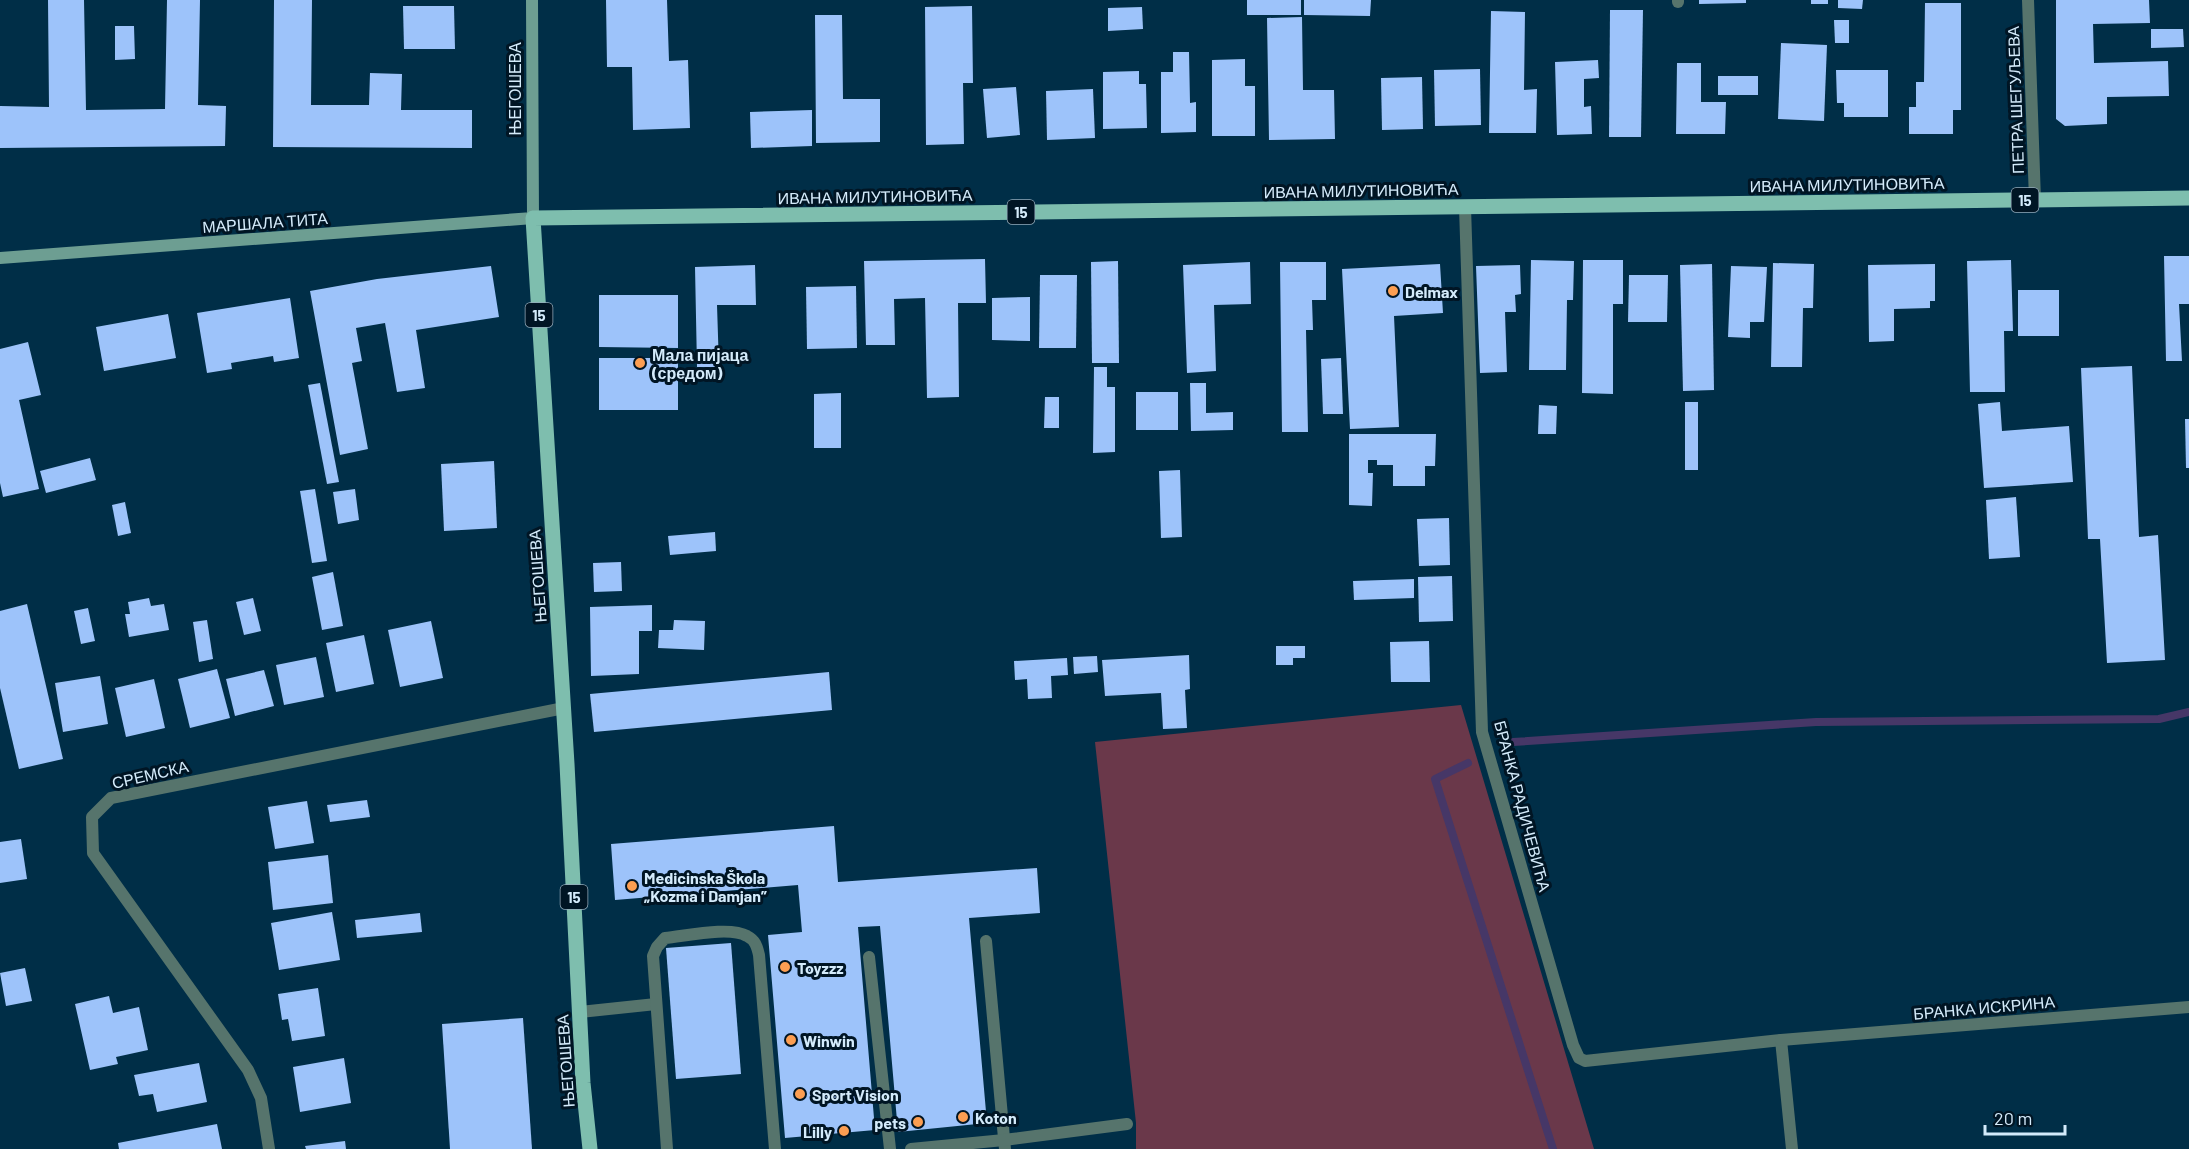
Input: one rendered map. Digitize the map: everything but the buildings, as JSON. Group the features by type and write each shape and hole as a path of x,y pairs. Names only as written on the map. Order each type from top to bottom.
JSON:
{"main road":[{"name":"ИВАНА МИЛУТИНОВИЋА","path":"533,218 2189,198"},
{"name":"ЊЕГОШЕВА","path":"533,218 564,708 584,1083 590,1149"}],"street":[{"name":"ЊЕГОШЕВА","path":"532,0 533,218"},
{"name":"ПЕТРА ШЕГУЉЕВА","path":"2028,0 2035,200"},
{"name":"БРАНКА РАДИЧЕВИЋА","path":"1465,207 1482,732 1573,1045 1579,1058 1585,1061 1781,1040"},
{"name":"МАРШАЛА ТИТА","path":"0,258 533,218"},
{"name":"СРЕМСКА","path":"269,1149 261,1098 248,1070 93,853 92,817 111,798 564,708"},
{"path":"667,1149 653,956 665,938 735,932 748,936 756,944 760,966 775,1149"},
{"path":"986,941 1004,1145"},
{"path":"869,957 890,1149"},
{"path":"580,1012 657,1004"},
{"name":"БРАНКА ИСКРИНА","path":"1781,1040 2189,1007"},
{"path":"1781,1040 1792,1149"},
{"path":"911,1149 1004,1145 1127,1124"}],"shaded area":[{"path":"1461,705 1594,1149 1136,1149 1136,1123 1095,742"}],"waterway":[{"path":"1509,744 1816,722 2159,719 2189,712"},
{"path":"1468,763 1435,779 1553,1149"}],"place":[{"name":"Delmax","path":"1393,291"},
{"name":"Мала пијаца (средом)","path":"640,363"},
{"name":"Medicinska Škola „Kozma i Damjan”","path":"632,886"},
{"name":"Toyzzz","path":"785,967"},
{"name":"Winwin","path":"791,1040"},
{"name":"Sport Vision","path":"800,1094"},
{"name":"Koton","path":"963,1117"},
{"name":"pets","path":"918,1122"},
{"name":"Lilly","path":"844,1131"}]}
